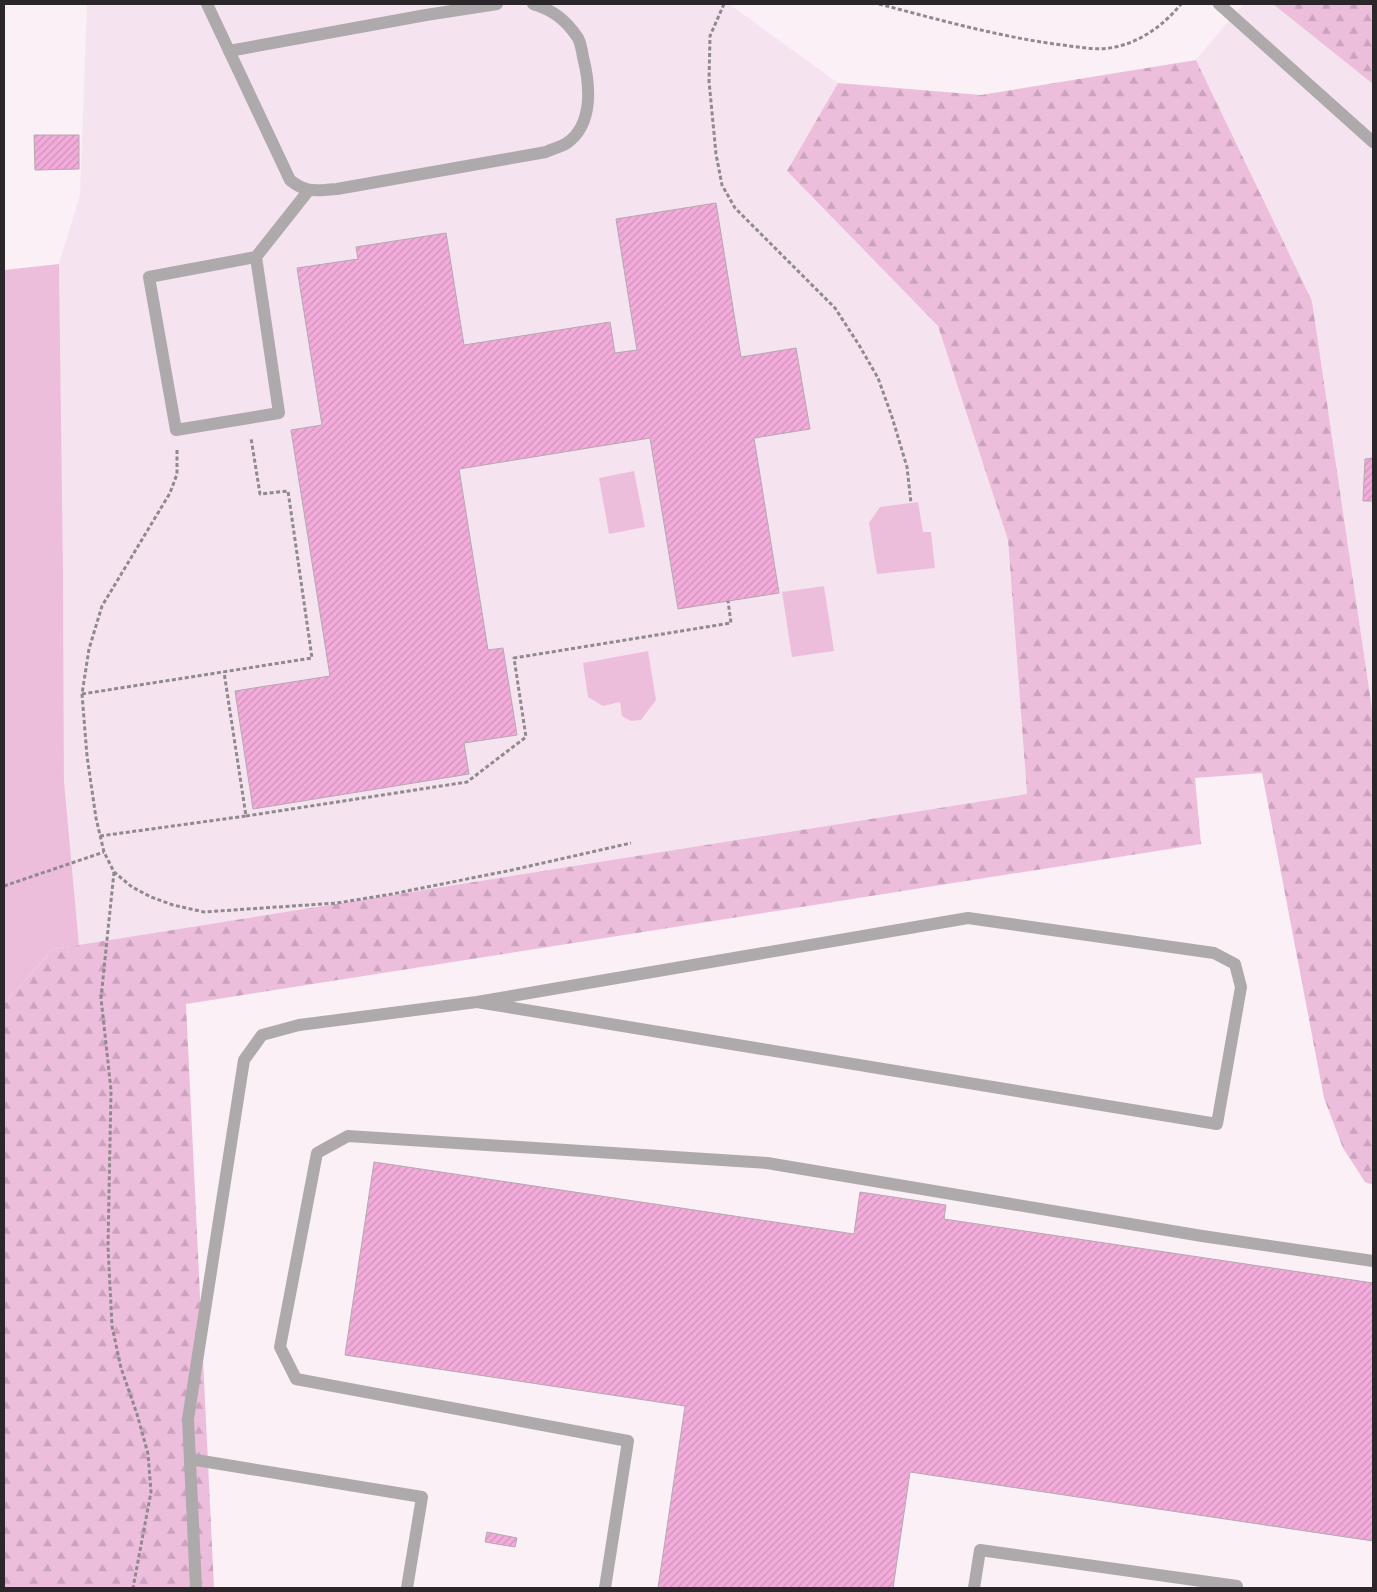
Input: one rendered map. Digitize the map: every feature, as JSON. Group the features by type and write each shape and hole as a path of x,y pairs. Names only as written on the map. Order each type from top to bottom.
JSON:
{"lane":[{"path":"207,4 290,180 299,188 309,190 337,189 546,152 567,143 582,124 588,105 586,66 579,40 572,30 553,8 533,4"},
{"path":"229,51 417,16 497,4"},
{"path":"1220,4 1373,142"},
{"path":"256,258 279,412 176,430 149,276 256,258 309,190"},
{"path":"196,1588 188,1420 244,1060 262,1035 299,1025 477,1002 968,918 1214,953 1235,964 1241,986 1216,1124 477,1002"},
{"path":"605,1588 628,1441 296,1379 280,1347 317,1153 348,1136 768,1163 1202,1236 1373,1261"},
{"path":"190,1459 422,1496 407,1588"},
{"path":"974,1588 980,1550 1241,1588"}],"path":[{"path":"724,4 710,36 709,81 716,154 722,185 735,208 835,308 859,345 878,378 892,418 907,467 910,503"},
{"path":"879,4 1032,41 1098,49 1116,47 1134,41 1158,27 1181,4"},
{"path":"82,694 312,658 288,491 260,494 248,418"},
{"path":"176,430 177,474 170,493 102,606 89,649 82,694 87,756 100,836 104,852 114,872 132,888 151,898 173,905 204,912 264,909 337,903 392,894 512,870 631,843"},
{"path":"100,836 467,782 526,736 514,658 731,623 728,601"},
{"path":"224,672 246,816"},
{"path":"4,886 104,852"},
{"path":"114,872 101,998 110,1090 108,1247 112,1326 121,1368 148,1454 151,1492 133,1588"}],"shaded area":[{"path":"87,4 729,4 838,83 787,171 938,326 1008,540 1027,794 79,945 64,781 59,264 80,195"},
{"path":"1243,4 1273,4 1373,84 1373,716 1312,301 1196,60"}],"green space":[{"path":"1273,4 1373,4 1373,84"},
{"path":"1196,60 1312,301 1373,716 1373,1185 1365,1182 1343,1148 1324,1098 1262,773 1195,778 1201,844 186,1004 214,1588 4,1588 4,1004 53,949 1027,794 1008,540 938,326 787,171 838,83 981,95"},
{"path":"59,264 64,781 79,945 53,949 4,1004 4,270"},
{"path":"634,471 645,527 609,534 599,478"},
{"path":"918,502 923,532 931,532 935,568 877,574 869,523 880,507"},
{"path":"824,586 834,651 792,657 782,592"},
{"path":"648,651 656,700 641,720 631,721 622,716 620,702 603,706 588,697 583,663"}],"building":[{"path":"34,135 79,135 79,169 35,170"},
{"path":"716,203 741,357 796,348 810,429 754,438 779,593 678,609 650,438 459,469 488,650 503,648 517,735 464,743 469,774 253,809 235,691 330,676 291,430 322,425 297,268 358,259 356,247 446,233 464,345 610,322 615,353 637,350 616,219"},
{"path":"1373,458 1373,501 1363,501 1365,459"},
{"path":"374,1162 854,1234 860,1192 946,1205 944,1219 1373,1283 1373,1541 910,1472 893,1588 658,1588 685,1406 345,1355"},
{"path":"487,1532 517,1538 515,1547 485,1542"}]}
